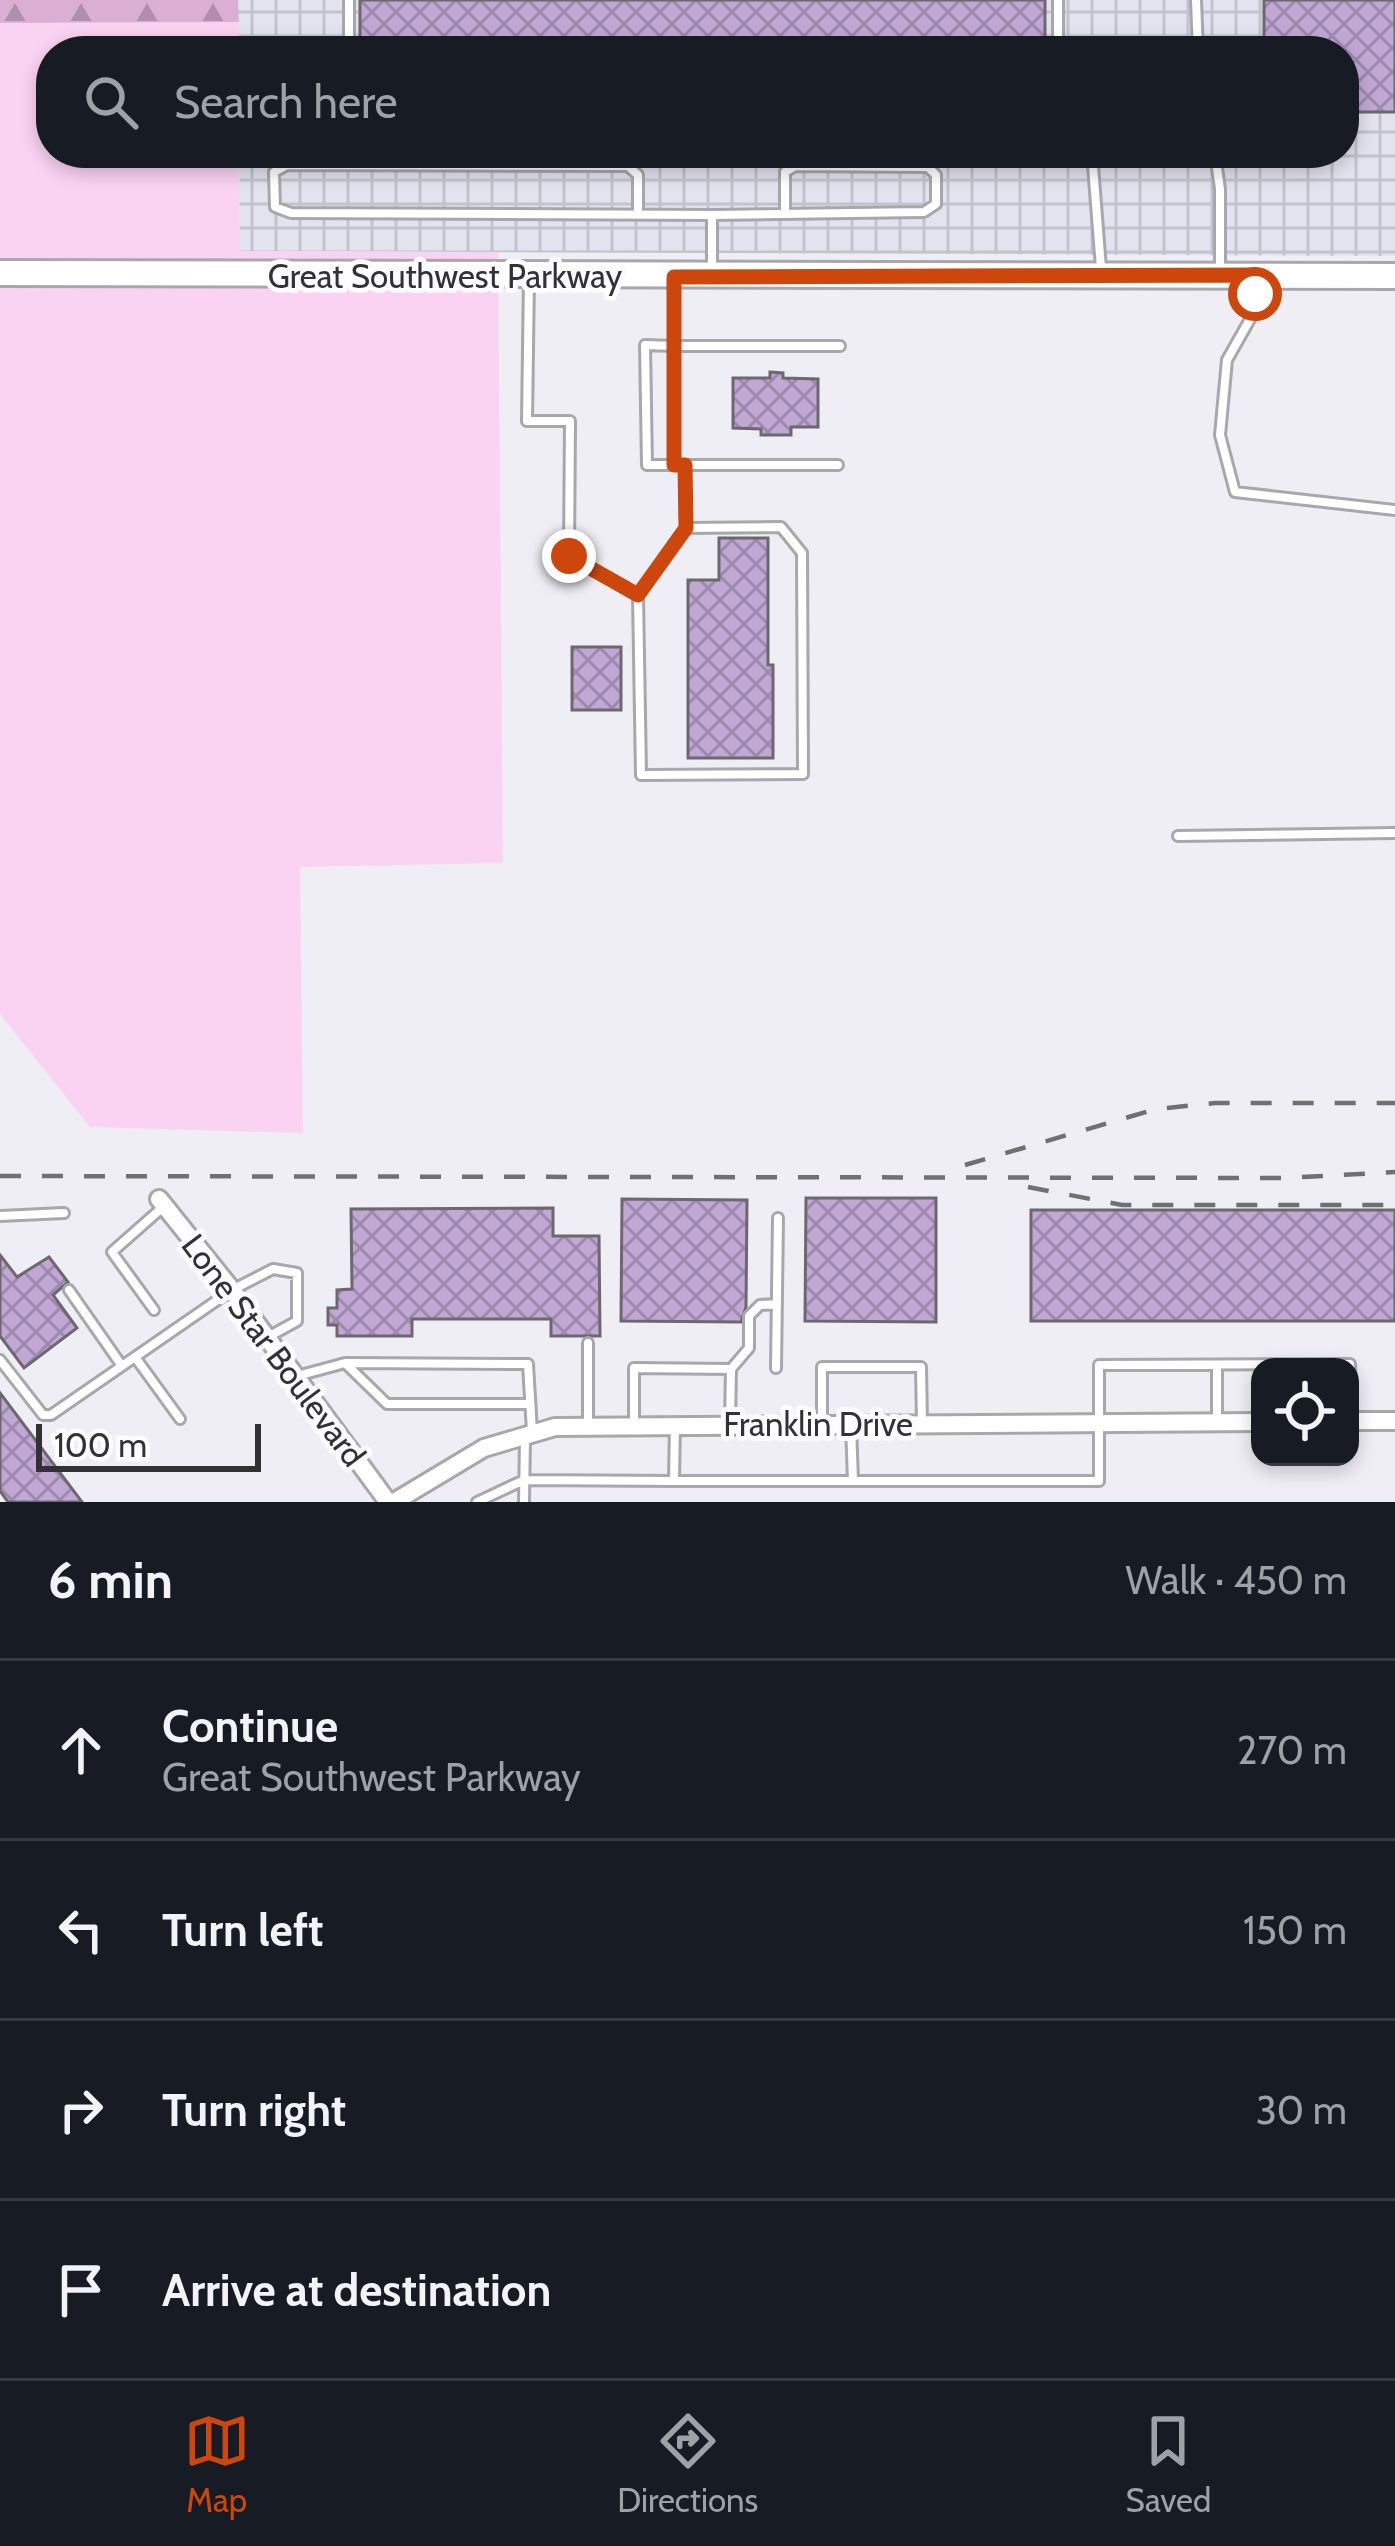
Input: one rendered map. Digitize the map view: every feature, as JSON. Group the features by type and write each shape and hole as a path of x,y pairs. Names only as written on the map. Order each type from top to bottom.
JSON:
{"street":[{"name":"Great Southwest Parkway","path":"0,273 1395,275"},
{"name":"Lone Star Boulevard","path":"162,1203 391,1502"},
{"path":"1359,1421 1395,1420"},
{"name":"Franklin Drive","path":"391,1502 484,1448 529,1433 588,1425 1251,1422"}],"lane":[{"path":"349,0 349,36"},
{"path":"1058,0 1058,36"},
{"path":"1196,0 1197,36"},
{"path":"281,168 274,172 275,207 291,213 712,214 924,212 936,203 936,175 930,168"},
{"path":"630,168 638,175 638,214"},
{"path":"785,212 785,172 792,168"},
{"path":"1093,168 1102,275"},
{"path":"1217,168 1220,275"},
{"path":"712,214 712,277"},
{"path":"1258,275 1253,314 1227,360 1220,435 1235,492 1395,511"},
{"path":"529,277 527,421 570,421 569,556 638,595"},
{"path":"674,277 674,465"},
{"path":"838,465 647,465 645,346 840,346"},
{"path":"685,465 686,528 638,595 641,775 802,774 802,553 781,527 686,528"},
{"path":"1178,836 1395,833"},
{"path":"154,1310 112,1252 162,1203"},
{"path":"0,1216 64,1213"},
{"path":"776,1368 778,1217"},
{"path":"0,1360 43,1415 59,1411 232,1290 273,1269 297,1273 296,1322 267,1338"},
{"path":"69,1290 122,1366"},
{"path":"730,1424 731,1369 748,1348 752,1312 765,1304 777,1304"},
{"path":"588,1343 588,1425"},
{"path":"135,1357 181,1419"},
{"path":"295,1376 345,1364 528,1364 524,1502"},
{"path":"345,1364 387,1404 528,1404"},
{"path":"477,1502 524,1480 1099,1480 1099,1365 1251,1365"},
{"path":"1217,1365 1217,1422"},
{"path":"823,1424 823,1367 921,1367 922,1424"},
{"path":"634,1424 634,1368 731,1369"},
{"path":"674,1480 675,1424"},
{"path":"851,1424 854,1480"}],"shaded area":[{"path":"238,0 1395,0 1395,256 240,251 239,168 1359,168 1359,36 239,36"},
{"path":"239,22 239,36 36,36 36,168 239,168 240,251 498,252 503,863 300,867 303,1133 90,1127 0,1014 0,23"}],"green space":[{"path":"0,0 238,0 239,22 0,23"}],"building":[{"path":"360,0 1045,0 1045,36 360,36"},
{"path":"1264,0 1395,0 1395,112 1359,112 1359,36 1264,36"},
{"path":"770,372 783,373 783,378 818,379 818,427 791,427 791,435 733,428 733,378 770,378"},
{"path":"719,538 768,538 773,758 688,758 688,580 719,580"},
{"path":"572,647 621,647 621,710 572,710"},
{"path":"806,1198 936,1198 936,1322 805,1321"},
{"path":"622,1199 747,1200 746,1307 741,1322 621,1321"},
{"path":"553,1208 553,1236 599,1236 600,1336 551,1336 551,1319 412,1319 412,1336 337,1336 337,1325 328,1325 328,1308 337,1308 337,1290 352,1289 351,1209"},
{"path":"1031,1210 1395,1210 1395,1321 1031,1321"},
{"path":"0,1255 17,1277 49,1257 68,1282 53,1295 77,1328 24,1368 0,1336"},
{"path":"0,1393 82,1502 8,1502 0,1491"}],"railway":[{"path":"965,1165 1156,1109 1215,1103 1395,1103"},
{"path":"0,1176 1286,1178 1395,1172"},
{"path":"1028,1187 1122,1205 1395,1205"}],"route":[{"path":"569,556 638,595 686,528 685,465 674,465 674,277 1258,275 1255,294"}]}
